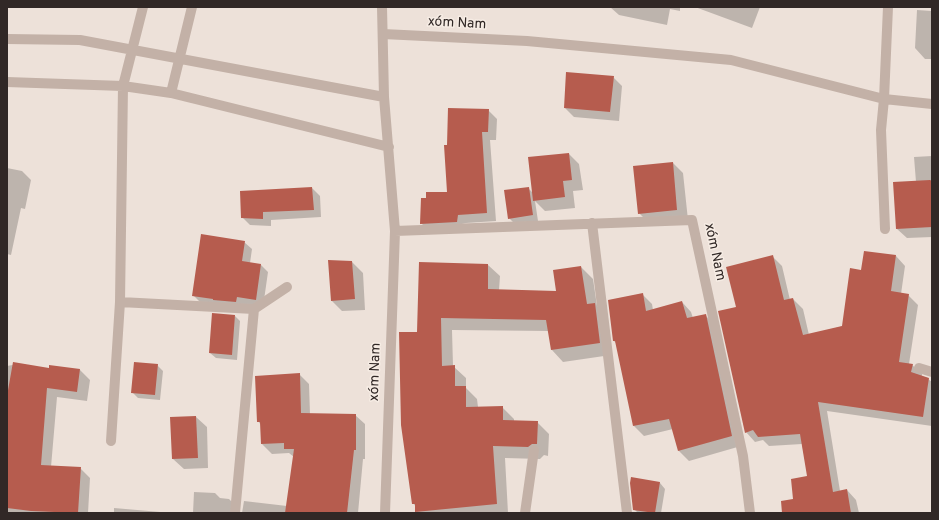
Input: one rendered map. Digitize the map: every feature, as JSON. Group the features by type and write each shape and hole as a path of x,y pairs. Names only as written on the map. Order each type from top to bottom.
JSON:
{"street":[{"path":"111,441 120,302 122,86 143,7"},
{"path":"171,93 192,7"},
{"name":"xóm Nam","path":"382,7 384,97 395,231 385,513"},
{"path":"885,229 881,130 884,99 888,7"},
{"name":"xóm Nam","path":"383,34 527,41 731,60 884,99 932,104"},
{"path":"7,39 80,40 384,97"},
{"path":"7,82 122,86 171,93 389,147"},
{"name":"xóm Nam","path":"395,231 692,220 743,456 750,513"},
{"path":"592,223 627,513"},
{"path":"120,302 254,309 287,287"},
{"path":"235,513 254,309"},
{"path":"919,368 932,372"},
{"path":"525,513 534,450"}],"building":[{"path":"566,72 614,76 610,112 564,108"},
{"path":"448,108 489,109 488,132 482,132 487,213 458,215 457,222 420,224 421,198 426,198 426,192 447,192 444,145 447,145"},
{"path":"569,153 572,180 563,181 565,197 533,201 528,157"},
{"path":"673,162 677,210 638,214 633,166"},
{"path":"932,181 932,227 896,229 893,182"},
{"path":"312,187 314,210 263,212 263,219 241,218 240,191"},
{"path":"529,187 533,215 508,219 504,190"},
{"path":"201,234 245,241 242,261 261,264 256,300 237,297 236,302 192,296"},
{"path":"864,251 896,255 891,291 909,294 899,362 913,364 911,372 929,378 923,417 818,402 833,492 847,489 851,513 782,513 781,501 793,499 791,479 807,476 800,434 758,437 753,430 745,433 718,311 736,307 726,267 773,255 784,300 793,298 803,335 842,326 850,268 861,270"},
{"path":"328,260 352,261 355,299 331,301"},
{"path":"419,262 488,264 488,289 556,291 553,270 581,266 587,304 595,303 600,343 551,350 546,320 441,318 442,366 455,365 455,386 466,386 466,407 503,406 503,420 538,421 537,444 532,444 528,447 493,446 497,504 415,512 415,504 412,504 401,425 399,332 417,332"},
{"path":"643,293 646,311 682,301 687,318 706,314 732,436 678,451 669,419 633,426 615,341 613,341 608,300"},
{"path":"212,313 235,315 232,355 209,353"},
{"path":"13,362 49,368 49,365 80,369 77,392 47,388 41,465 81,467 78,513 31,511 7,508 7,396"},
{"path":"134,362 158,364 155,395 131,393"},
{"path":"300,373 301,413 356,414 356,450 354,450 347,513 285,513 294,449 284,449 284,443 261,444 260,422 257,422 255,376"},
{"path":"196,416 198,458 172,459 170,417"},
{"path":"631,477 660,482 655,513 633,510 630,483"}]}
